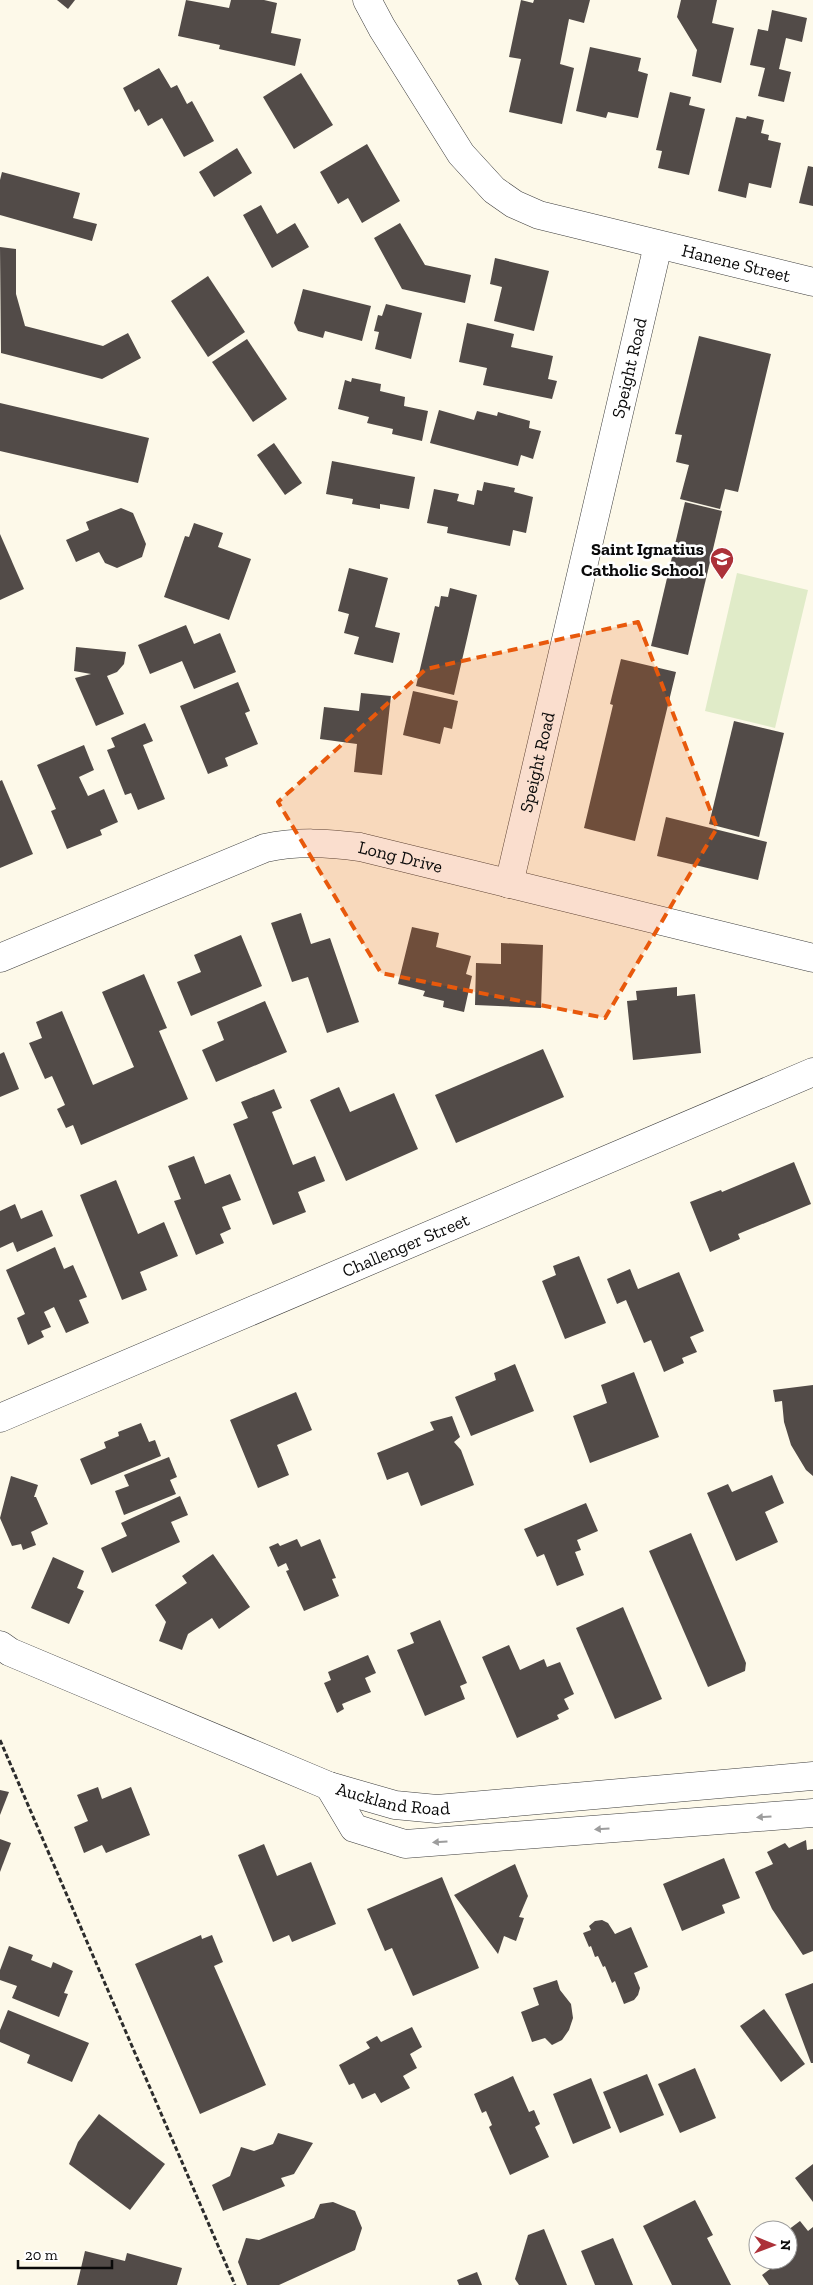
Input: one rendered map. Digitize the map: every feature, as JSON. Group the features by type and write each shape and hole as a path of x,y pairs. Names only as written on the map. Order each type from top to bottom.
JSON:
{"street":[{"path":"367,0 382,28 461,154 494,190 514,204 539,215 658,245"},
{"name":"Hanene Street","path":"658,245 813,282"},
{"name":"Speight Road","path":"509,884 658,245"},
{"name":"Long Drive","path":"0,958 265,848 283,844 329,843 360,847 813,958"},
{"name":"Challenger Street","path":"0,1418 813,1072"},
{"name":"Auckland Road","path":"0,1645 10,1652 329,1786 395,1805 437,1809 813,1776"},
{"path":"329,1786 354,1828 405,1844 813,1814"}],"path":[{"path":"0,1740 235,2285"}],"highlighted area":[{"path":"638,622 717,828 605,1018 381,973 278,802 426,669"}],"green space":[{"path":"737,573 808,590 775,728 705,711"}],"building":[{"path":"57,0 75,0 68,9"},
{"path":"186,0 229,8 231,0 264,0 277,3 271,33 301,39 295,66 219,49 220,45 178,36"},
{"path":"521,0 533,3 534,0 590,0 584,23 569,19 560,64 574,68 562,124 509,112 521,59 509,57"},
{"path":"681,0 717,0 712,23 734,28 721,83 692,76 697,50 677,17"},
{"path":"772,10 807,18 802,42 786,38 779,69 791,72 784,102 758,96 765,68 750,65 758,29 768,31"},
{"path":"590,47 641,58 638,71 648,74 638,118 608,112 606,118 576,111"},
{"path":"159,68 171,88 177,85 187,104 192,101 214,141 184,157 162,118 148,126 139,109 135,112 123,88"},
{"path":"301,73 333,125 294,149 263,97"},
{"path":"670,92 691,97 689,105 705,109 689,175 658,168 662,151 656,150"},
{"path":"747,116 764,120 761,133 769,135 768,140 781,143 771,188 749,183 746,198 718,191 736,117 746,119"},
{"path":"367,144 400,201 362,223 348,198 338,204 320,172"},
{"path":"237,148 252,173 214,197 199,172"},
{"path":"808,166 813,167 813,206 799,203"},
{"path":"2,172 80,193 73,218 97,224 92,241 0,215 0,180"},
{"path":"261,205 277,234 295,223 309,247 272,268 243,215"},
{"path":"400,223 425,265 471,275 465,303 402,289 374,238"},
{"path":"0,247 16,249 16,294 25,326 103,346 128,333 141,358 102,379 1,353"},
{"path":"495,258 549,271 534,331 494,321 502,287 490,284"},
{"path":"208,276 245,332 208,357 171,301"},
{"path":"303,289 371,306 362,341 325,331 323,338 298,331 294,323"},
{"path":"386,304 422,313 411,359 375,349 379,332 374,331 378,315 382,316"},
{"path":"467,323 514,334 511,347 553,356 548,379 557,381 552,399 483,385 487,368 459,362"},
{"path":"699,336 771,354 738,492 725,489 720,509 680,499 689,465 676,462 682,435 675,434"},
{"path":"247,339 287,399 253,422 212,362"},
{"path":"352,378 381,384 380,391 405,397 404,406 428,411 422,441 392,434 393,429 367,423 369,417 338,409 345,380 351,382"},
{"path":"0,403 149,438 138,483 0,451"},
{"path":"439,410 474,420 477,411 497,416 498,412 530,421 529,428 541,431 533,459 521,455 518,466 430,443"},
{"path":"274,443 302,483 285,495 257,455"},
{"path":"332,461 415,477 409,509 380,504 380,509 352,504 353,499 326,494"},
{"path":"484,482 515,488 514,492 533,497 526,533 513,530 510,546 447,533 448,527 427,523 434,489 459,494 457,501 474,505 477,490 482,491"},
{"path":"685,502 722,511 688,655 651,646"},
{"path":"121,508 133,513 146,544 142,557 117,568 105,563 99,552 76,562 66,540 89,530 86,522"},
{"path":"194,523 223,533 218,547 251,559 229,620 164,597 185,536 189,537"},
{"path":"0,534 24,589 0,600"},
{"path":"349,568 388,578 375,627 400,633 393,663 354,654 359,637 344,633 349,614 338,611"},
{"path":"450,588 477,595 454,695 416,686 435,606 439,607 441,596 448,597"},
{"path":"186,625 194,644 220,633 236,672 194,689 182,661 150,674 138,645"},
{"path":"76,647 126,652 124,664 117,672 107,676 124,714 96,726 75,678 91,674 74,671"},
{"path":"621,659 676,672 635,841 584,828 613,705 610,704"},
{"path":"238,682 250,711 245,713 258,744 225,758 228,766 208,774 180,706"},
{"path":"413,691 458,701 452,729 444,727 440,744 403,735"},
{"path":"361,693 391,696 382,775 354,772 357,744 320,739 324,707 359,711"},
{"path":"734,721 784,733 759,837 709,824"},
{"path":"145,723 153,741 143,745 165,799 138,810 131,793 125,795 107,750 115,747 111,738"},
{"path":"84,745 94,770 79,777 88,796 104,789 118,822 100,830 102,835 67,849 51,811 56,809 37,765"},
{"path":"2,780 33,854 0,868 0,781"},
{"path":"666,817 767,842 758,880 657,856"},
{"path":"301,913 311,944 330,938 359,1022 327,1033 308,977 292,982 271,923"},
{"path":"412,927 439,933 436,947 471,956 466,974 472,976 464,1012 443,1007 444,1001 423,996 425,991 398,984"},
{"path":"241,935 262,986 191,1016 177,982 201,972 194,955"},
{"path":"501,943 543,945 541,1008 475,1005 476,963 501,964"},
{"path":"144,974 167,1028 159,1031 188,1099 81,1145 73,1125 66,1128 57,1109 65,1105 52,1076 45,1079 29,1043 42,1038 36,1022 62,1011 93,1085 134,1067 102,992"},
{"path":"677,987 677,996 695,994 701,1053 633,1060 627,1001 637,1000 636,991"},
{"path":"265,1001 287,1052 216,1082 202,1050 224,1040 217,1022"},
{"path":"543,1049 564,1097 456,1143 435,1095"},
{"path":"4,1052 19,1089 0,1097 0,1054"},
{"path":"339,1087 350,1112 394,1093 418,1149 346,1181 310,1100"},
{"path":"274,1089 282,1108 272,1112 293,1165 315,1156 325,1181 298,1192 306,1212 273,1225 233,1124 248,1118 241,1102"},
{"path":"194,1156 205,1184 230,1174 241,1200 222,1207 231,1229 220,1234 224,1243 196,1255 174,1201 181,1199 168,1166"},
{"path":"794,1162 811,1204 738,1234 740,1239 710,1252 690,1202 721,1190 722,1192"},
{"path":"116,1180 138,1234 164,1222 178,1256 140,1272 147,1290 122,1300 80,1195"},
{"path":"15,1204 21,1219 42,1210 53,1236 17,1252 13,1242 0,1248 0,1211"},
{"path":"55,1247 64,1269 73,1265 87,1297 79,1300 89,1323 66,1333 54,1307 44,1312 51,1327 41,1331 44,1337 28,1345 17,1318 25,1314 6,1270"},
{"path":"579,1256 606,1323 565,1339 542,1281 556,1275 553,1266"},
{"path":"630,1269 638,1289 679,1272 704,1331 690,1337 697,1352 682,1358 684,1363 664,1372 651,1340 644,1343 626,1300 617,1304 607,1279"},
{"path":"515,1364 534,1411 471,1436 455,1397 496,1380 494,1373"},
{"path":"634,1372 659,1437 590,1463 573,1416 607,1403 601,1385"},
{"path":"813,1385 813,1476 806,1470 791,1445 784,1422 782,1401 775,1402 773,1390"},
{"path":"296,1392 312,1430 277,1445 289,1475 258,1488 230,1420"},
{"path":"452,1416 460,1437 454,1442 461,1450 474,1485 421,1506 408,1472 387,1480 377,1453 434,1430 430,1422"},
{"path":"141,1423 149,1442 155,1440 161,1456 91,1485 80,1459 106,1448 104,1442 119,1436 118,1432"},
{"path":"169,1457 177,1477 170,1480 176,1494 124,1515 115,1491 129,1486 124,1475"},
{"path":"772,1475 784,1503 765,1512 778,1542 736,1561 707,1493 728,1484 732,1492"},
{"path":"11,1476 38,1485 34,1497 36,1497 48,1524 31,1532 36,1545 23,1550 21,1544 12,1546 0,1518"},
{"path":"180,1496 188,1515 171,1522 180,1542 112,1573 101,1548 127,1536 121,1523"},
{"path":"586,1503 598,1531 577,1540 581,1550 575,1552 584,1575 557,1586 544,1554 537,1557 524,1529"},
{"path":"691,1533 746,1663 745,1671 708,1687 649,1551"},
{"path":"297,1539 301,1547 320,1539 336,1578 332,1579 339,1596 304,1611 286,1571 289,1570 286,1563 278,1567 269,1547 278,1543 280,1546"},
{"path":"213,1554 250,1607 219,1629 212,1618 188,1634 182,1650 159,1641 166,1622 155,1605 187,1583 182,1576"},
{"path":"53,1557 84,1571 77,1588 84,1591 69,1624 31,1608"},
{"path":"623,1607 662,1699 615,1719 576,1628"},
{"path":"440,1620 467,1683 460,1686 465,1699 425,1716 397,1650 414,1643 410,1633"},
{"path":"509,1645 520,1670 544,1659 547,1667 560,1662 574,1694 564,1699 569,1709 557,1715 559,1719 517,1738 482,1657"},
{"path":"368,1655 376,1673 365,1678 371,1692 342,1704 344,1709 337,1713 324,1683 331,1680 328,1672"},
{"path":"98,1787 102,1799 131,1787 150,1835 106,1853 102,1845 84,1853 74,1827 88,1821 77,1795"},
{"path":"0,1790 9,1792 0,1815"},
{"path":"0,1839 11,1843 0,1872"},
{"path":"806,1840 807,1850 813,1849 813,1951 803,1955 772,1909 755,1872 773,1864 767,1852 785,1843 789,1848"},
{"path":"264,1844 277,1876 311,1862 336,1924 292,1942 289,1935 273,1942 238,1855"},
{"path":"724,1858 740,1898 722,1905 725,1913 682,1931 663,1884"},
{"path":"515,1864 528,1896 519,1917 524,1918 516,1941 504,1936 498,1954 454,1895"},
{"path":"442,1877 479,1968 413,1996 392,1948 385,1951 367,1909"},
{"path":"602,1920 608,1923 615,1934 631,1927 648,1967 634,1973 640,1988 638,1995 634,2000 624,2004 615,1981 612,1983 605,1966 603,1967 598,1956 595,1957 583,1933 591,1930 589,1926 595,1921"},
{"path":"201,1935 202,1939 212,1935 223,1962 214,1966 266,2085 200,2114 135,1964"},
{"path":"9,1946 33,1955 31,1960 51,1968 53,1962 73,1971 64,1993 68,1994 59,2017 12,1998 17,1986 0,1980 0,1970"},
{"path":"557,1980 560,1990 571,2004 573,2018 569,2030 562,2040 552,2045 545,2038 532,2042 521,2012 539,2005 533,1988"},
{"path":"813,1983 813,2063 811,2063 785,1994"},
{"path":"764,2009 805,2064 781,2082 740,2026"},
{"path":"8,2010 89,2043 72,2082 27,2063 30,2055 0,2042 0,2030"},
{"path":"412,2027 422,2047 410,2054 417,2068 403,2076 410,2088 381,2103 375,2093 362,2099 354,2083 349,2085 339,2065 370,2048 366,2042 377,2036 381,2042"},
{"path":"695,2068 716,2118 680,2133 658,2084"},
{"path":"647,2074 664,2115 620,2133 603,2092"},
{"path":"513,2076 529,2112 534,2110 540,2124 535,2127 549,2157 510,2175 489,2127 492,2125 486,2111 482,2113 474,2094"},
{"path":"591,2078 611,2128 573,2144 553,2094"},
{"path":"99,2114 165,2164 130,2210 69,2164 78,2142"},
{"path":"278,2133 313,2143 294,2174 281,2178 285,2186 223,2211 212,2185 230,2176 241,2147 254,2151 273,2144"},
{"path":"813,2164 813,2202 795,2178"},
{"path":"695,2200 713,2235 707,2238 731,2285 672,2285 643,2226"},
{"path":"333,2202 355,2211 362,2228 355,2250 279,2285 247,2285 238,2262 246,2238 259,2240 314,2218 320,2204"},
{"path":"800,2221 808,2231 813,2227 813,2285 769,2285 762,2275 769,2270 798,2270 798,2222"},
{"path":"544,2229 567,2285 519,2285 515,2279 528,2235"},
{"path":"613,2238 633,2285 595,2285 581,2251"},
{"path":"85,2251 125,2261 127,2253 182,2268 177,2285 77,2285"},
{"path":"477,2272 482,2285 459,2285 457,2280"}],"place":[{"name":"Saint Ignatius Catholic School","path":"722,580"}]}
